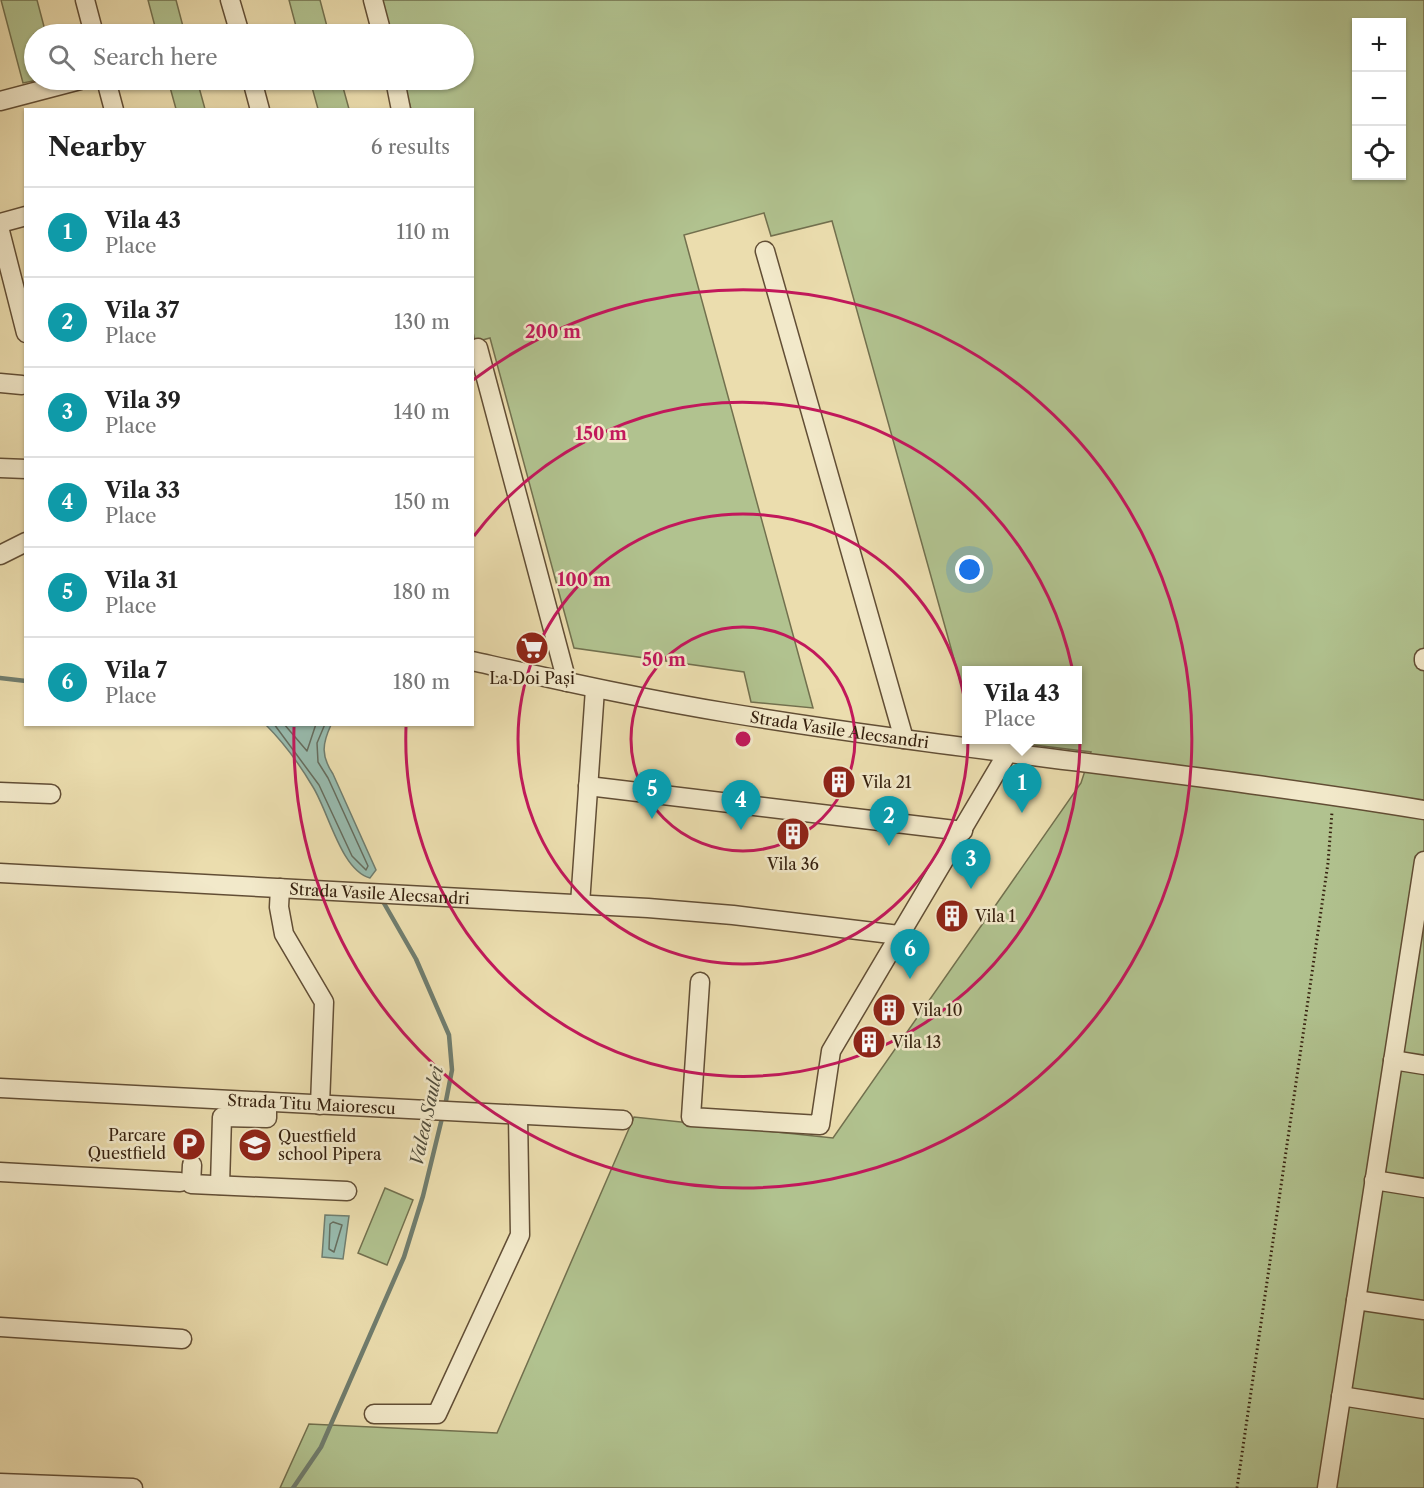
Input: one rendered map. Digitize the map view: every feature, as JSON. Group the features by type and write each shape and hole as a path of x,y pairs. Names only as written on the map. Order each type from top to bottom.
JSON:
{"street":[{"path":"85,0 91,24"},
{"path":"230,0 237,24"},
{"path":"373,0 379,24"},
{"path":"0,101 42,90"},
{"path":"109,90 113,108"},
{"path":"255,90 259,108"},
{"path":"397,90 401,108"},
{"path":"0,223 24,217"},
{"path":"0,231 3,258 24,326"},
{"path":"765,251 904,739"},
{"path":"478,348 567,682"},
{"path":"0,383 22,385"},
{"path":"0,468 24,469"},
{"path":"1,553 24,543"},
{"name":"Strada Vasile Alecsandri","path":"474,661 595,689 730,713 904,739 1334,795 1424,810"},
{"path":"580,904 595,689"},
{"path":"700,982 691,1117 820,1125 831,1051 1008,752"},
{"path":"588,786 963,831"},
{"path":"0,792 51,794"},
{"path":"1327,1488 1393,1060 1416,965 1424,861"},
{"name":"Strada Vasile Alecsandri","path":"0,873 580,904 733,915 899,935"},
{"path":"280,888 279,907 284,934 324,1002 320,1105"},
{"path":"1393,1060 1424,1065"},
{"name":"Strada Titu Maiorescu","path":"0,1088 623,1120"},
{"path":"220,1185 222,1117 267,1118 267,1102"},
{"path":"374,1414 437,1414 520,1235 518,1116"},
{"path":"192,1165 191,1184 347,1191"},
{"path":"0,1172 180,1182"},
{"path":"1374,1180 1424,1188"},
{"path":"1356,1300 1424,1310"},
{"path":"0,1326 182,1339"},
{"path":"1341,1396 1424,1408"},
{"path":"0,1483 133,1488"}],"path":[{"path":"1237,1488 1328,863 1334,795"}],"green space":[{"path":"1,0 37,0 43,24 24,24 23,83"},
{"path":"148,0 176,0 182,24 154,24"},
{"path":"289,0 320,0 326,24 295,24"},
{"path":"381,0 1424,0 1424,1488 280,1488 309,1424 497,1433 634,1117 833,1138 1081,783 1091,752 1026,744 1082,744 1082,666 962,666 962,688 832,221 771,236 764,213 684,235 813,708 751,702 744,672 574,648 490,338 475,342 474,337 474,108 411,108 406,90 474,90 474,24 387,24"},
{"path":"171,90 200,90 205,108 176,108"},
{"path":"313,90 344,90 349,108 318,108"},
{"path":"385,1188 413,1200 387,1265 358,1253"}],"water":[{"path":"267,726 331,726 324,750 326,761 376,870 370,878 360,873 343,853 319,798 285,747"},
{"path":"325,1215 349,1216 343,1259 322,1257"}],"waterway":[{"name":"Valea Saulei","path":"0,678 24,681"},
{"name":"Valea Saulei","path":"381,898 416,959 449,1035 452,1070 445,1106"},
{"name":"Valea Saulei","path":"293,1488 321,1447 404,1257 423,1196 443,1114"}],"place":[{"name":"La Doi Pași","path":"532,648"},
{"name":"Vila 21","path":"839,782"},
{"name":"Vila 43","path":"1022,813"},
{"name":"Vila 31","path":"652,819"},
{"name":"Vila 33","path":"741,830"},
{"name":"Vila 36","path":"793,834"},
{"name":"Vila 37","path":"889,846"},
{"name":"Vila 39","path":"971,889"},
{"name":"Vila 1","path":"952,916"},
{"name":"Vila 7","path":"910,979"},
{"name":"Vila 10","path":"889,1010"},
{"name":"Vila 13","path":"869,1042"},
{"name":"Parcare Questfield","path":"189,1144"},
{"name":"Questfield school Pipera","path":"255,1145"}]}
